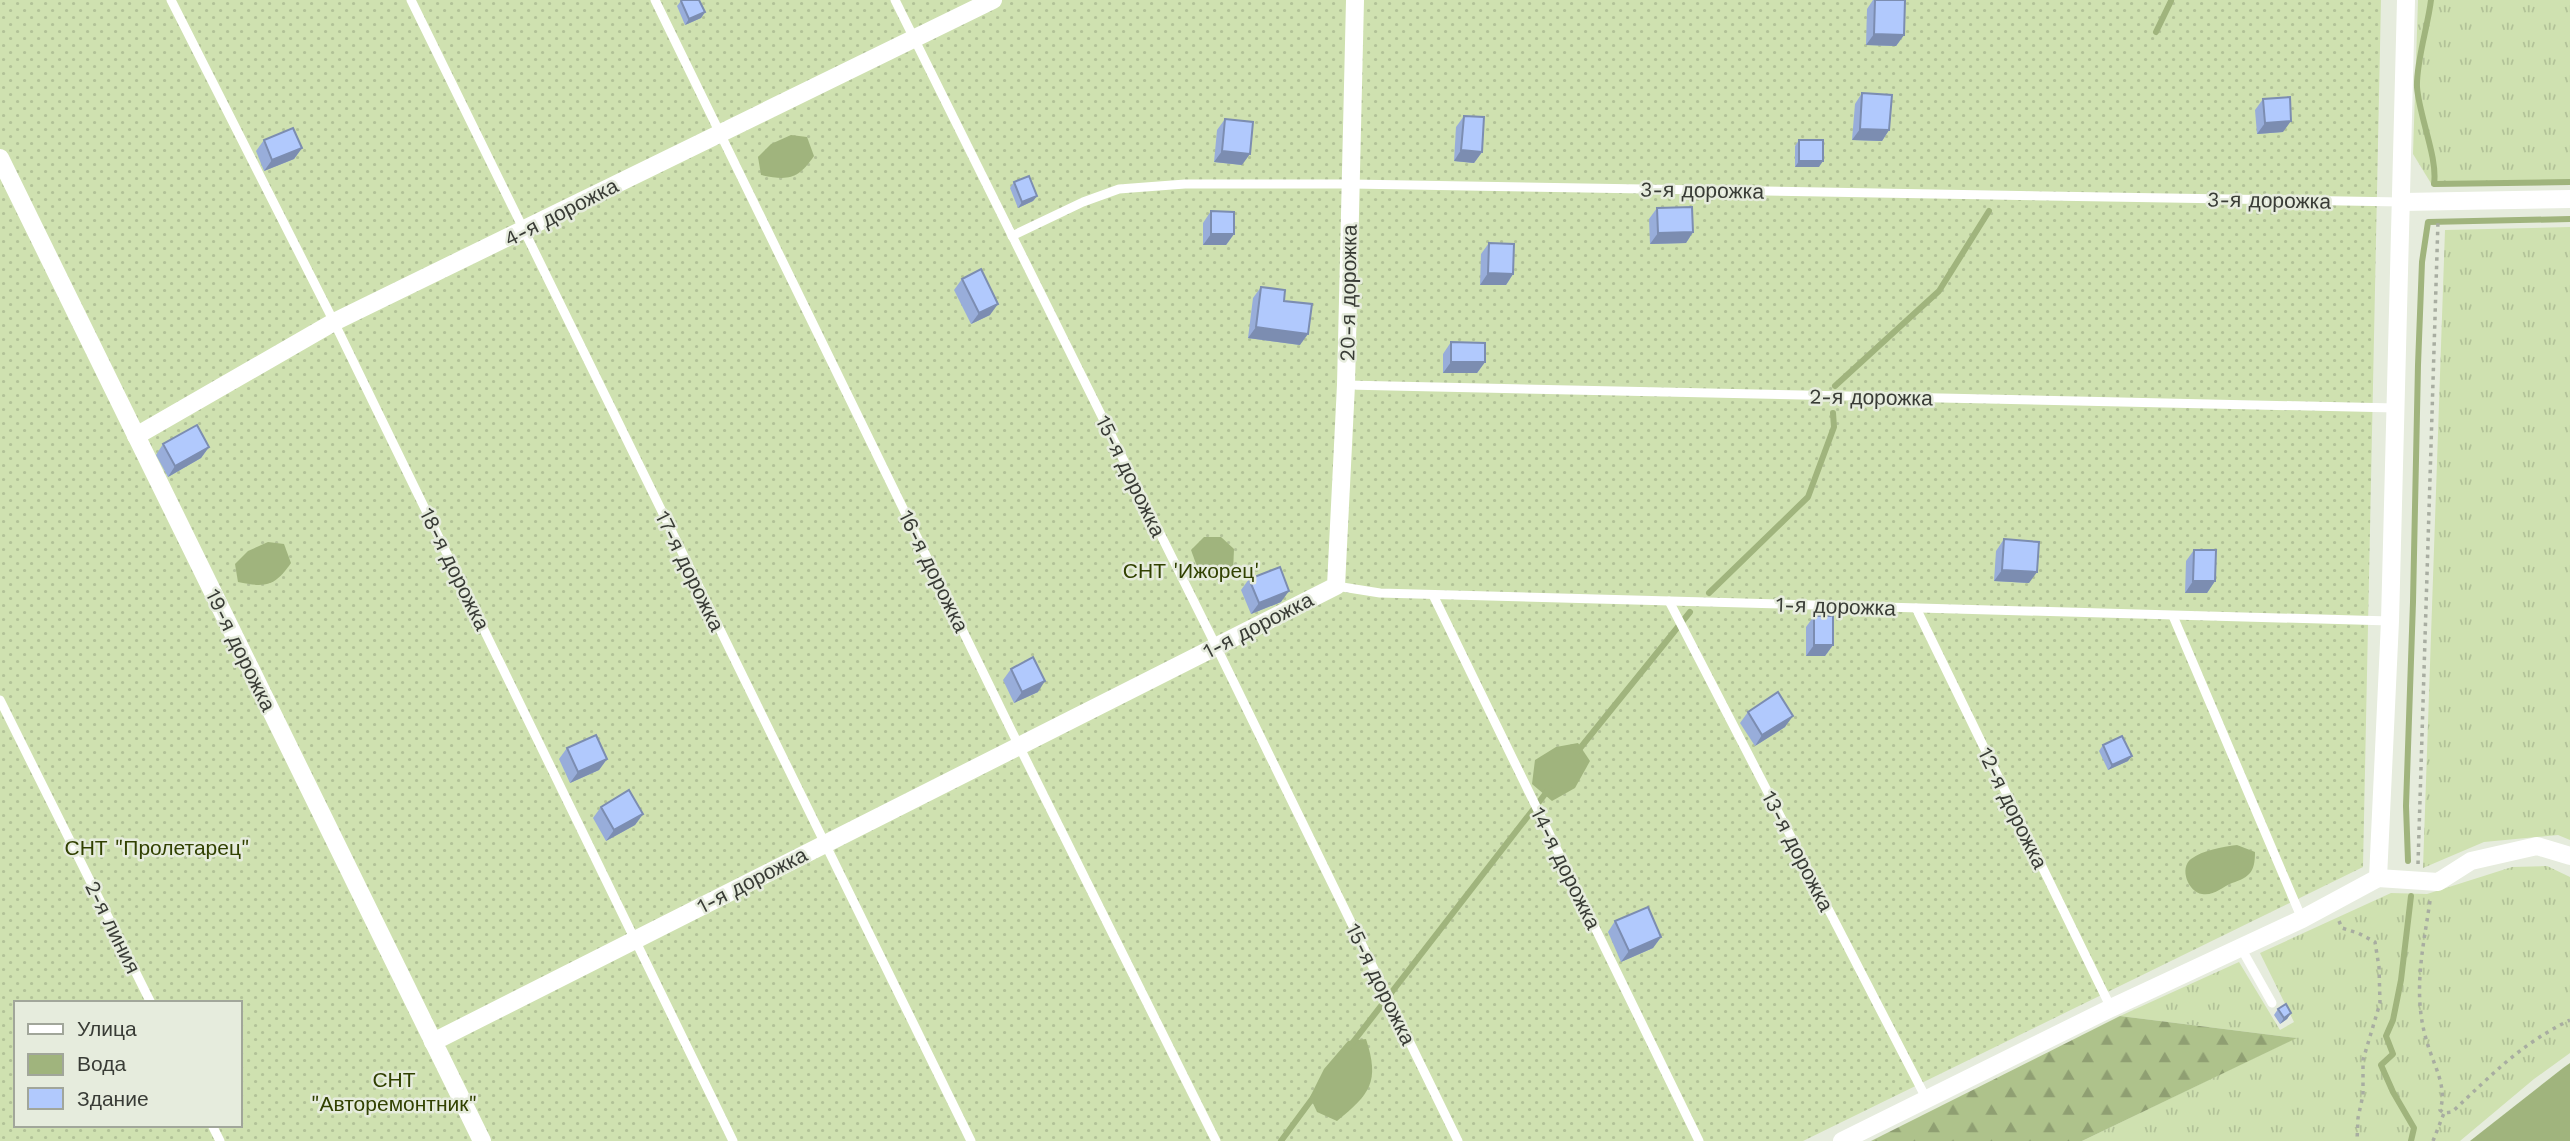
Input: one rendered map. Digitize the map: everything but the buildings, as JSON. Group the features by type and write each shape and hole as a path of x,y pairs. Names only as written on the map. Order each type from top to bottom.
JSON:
{"street":[{"name":"4-я дорожка","path":"136,436 334,323 523,232 720,131 993,0"},
{"name":"20-я дорожка","path":"1336,586 1346,386 1355,0"},
{"path":"2378,878 2390,621 2406,0"},
{"name":"19-я дорожка","path":"0,158 482,1141"},
{"path":"2402,202 2570,199"},
{"name":"1-я дорожка","path":"433,1042 1336,586"},
{"path":"1842,1141 2111,1007 2302,919 2378,878 2438,882 2471,861 2537,846 2570,856"}],"lane":[{"name":"18-я дорожка","path":"171,0 334,323 733,1141"},
{"name":"17-я дорожка","path":"411,0 971,1141"},
{"name":"16-я дорожка","path":"655,0 1019,746 1216,1141"},
{"name":"15-я дорожка","path":"895,0 1458,1141"},
{"name":"3-я дорожка","path":"1012,236 1083,202 1119,189 1185,184 1350,184 2402,202"},
{"name":"2-я дорожка","path":"1346,386 2396,408"},
{"name":"1-я дорожка","path":"1336,586 1380,593 1671,606 1916,608 2390,621"},
{"name":"14-я дорожка","path":"1433,595 1699,1141"},
{"name":"13-я дорожка","path":"1671,606 1927,1100"},
{"name":"12-я дорожка","path":"1916,608 2111,1007"},
{"path":"2173,616 2302,919"},
{"name":"2-я линия","path":"0,700 149,1001"},
{"path":"2241,948 2272,1003"}],"path":[{"path":"2437,233 2425,880 2418,979 2419,1013 2427,1044 2439,1073 2443,1102 2440,1110 2444,1113"},
{"path":"2331,904 2342,928 2375,942 2379,967 2380,1003 2363,1060 2363,1095 2357,1141"},
{"path":"2444,1113 2452,1112 2507,1059 2548,1030 2570,1020"},
{"path":"2432,1141 2444,1113"}],"green space":[{"name":"СНТ 'Ижорец'","path":"0,0 2381,0 2363,867 1803,1141 0,1141"},
{"path":"2418,0 2570,0 2570,182 2432,185 2413,154"},
{"path":"2570,227 2570,840 2558,835 2484,842 2423,868 2445,230"},
{"path":"2547,866 2570,877 2570,1053 2534,1079 2460,1141 2082,1141 2296,1038 2120,1016 2239,962 2280,1030 2294,1022 2260,953 2391,893 2427,894 2512,867"},
{"path":"2120,1016 2297,1038 2082,1141 1871,1141"}],"water":[{"path":"791,135 807,137 814,156 808,164 798,174 786,178 761,175 758,157 771,144"},
{"path":"1204,537 1221,537 1234,549 1233,572 1217,580 1199,572 1191,550"},
{"path":"268,542 284,544 291,563 285,571 275,581 263,585 238,582 235,564 248,551"},
{"path":"1578,743 1590,761 1575,788 1552,801 1532,784 1535,760 1556,747"},
{"path":"2237,845 2255,852 2254,864 2247,876 2210,894 2202,894 2193,889 2186,874 2187,863 2191,859 2207,851"},
{"path":"1366,1039 1372,1077 1364,1095 1337,1121 1317,1112 1310,1097 1324,1069 1348,1041"},
{"path":"2570,1063 2570,1141 2470,1141 2563,1068"}],"waterway":[{"path":"2431,0 2418,67 2417,87 2431,150 2434,184 2570,182"},
{"path":"2156,32 2171,1"},
{"path":"1835,386 1939,291 1989,211"},
{"path":"2408,861 2406,806 2418,365 2422,262 2428,222 2570,219"},
{"path":"1709,593 1808,497 1834,427 1833,413"},
{"path":"1577,752 1690,612"},
{"path":"1350,1046 1549,789"},
{"path":"2411,896 2401,980 2393,1020 2386,1036 2393,1054 2381,1065 2414,1128 2411,1141"},
{"path":"1281,1141 1315,1095"}],"park label":[{"name":"СНТ \"Пролетарец\"","path":"157,847"},
{"name":"СНТ \"Авторемонтник\"","path":"394,1091"}]}
